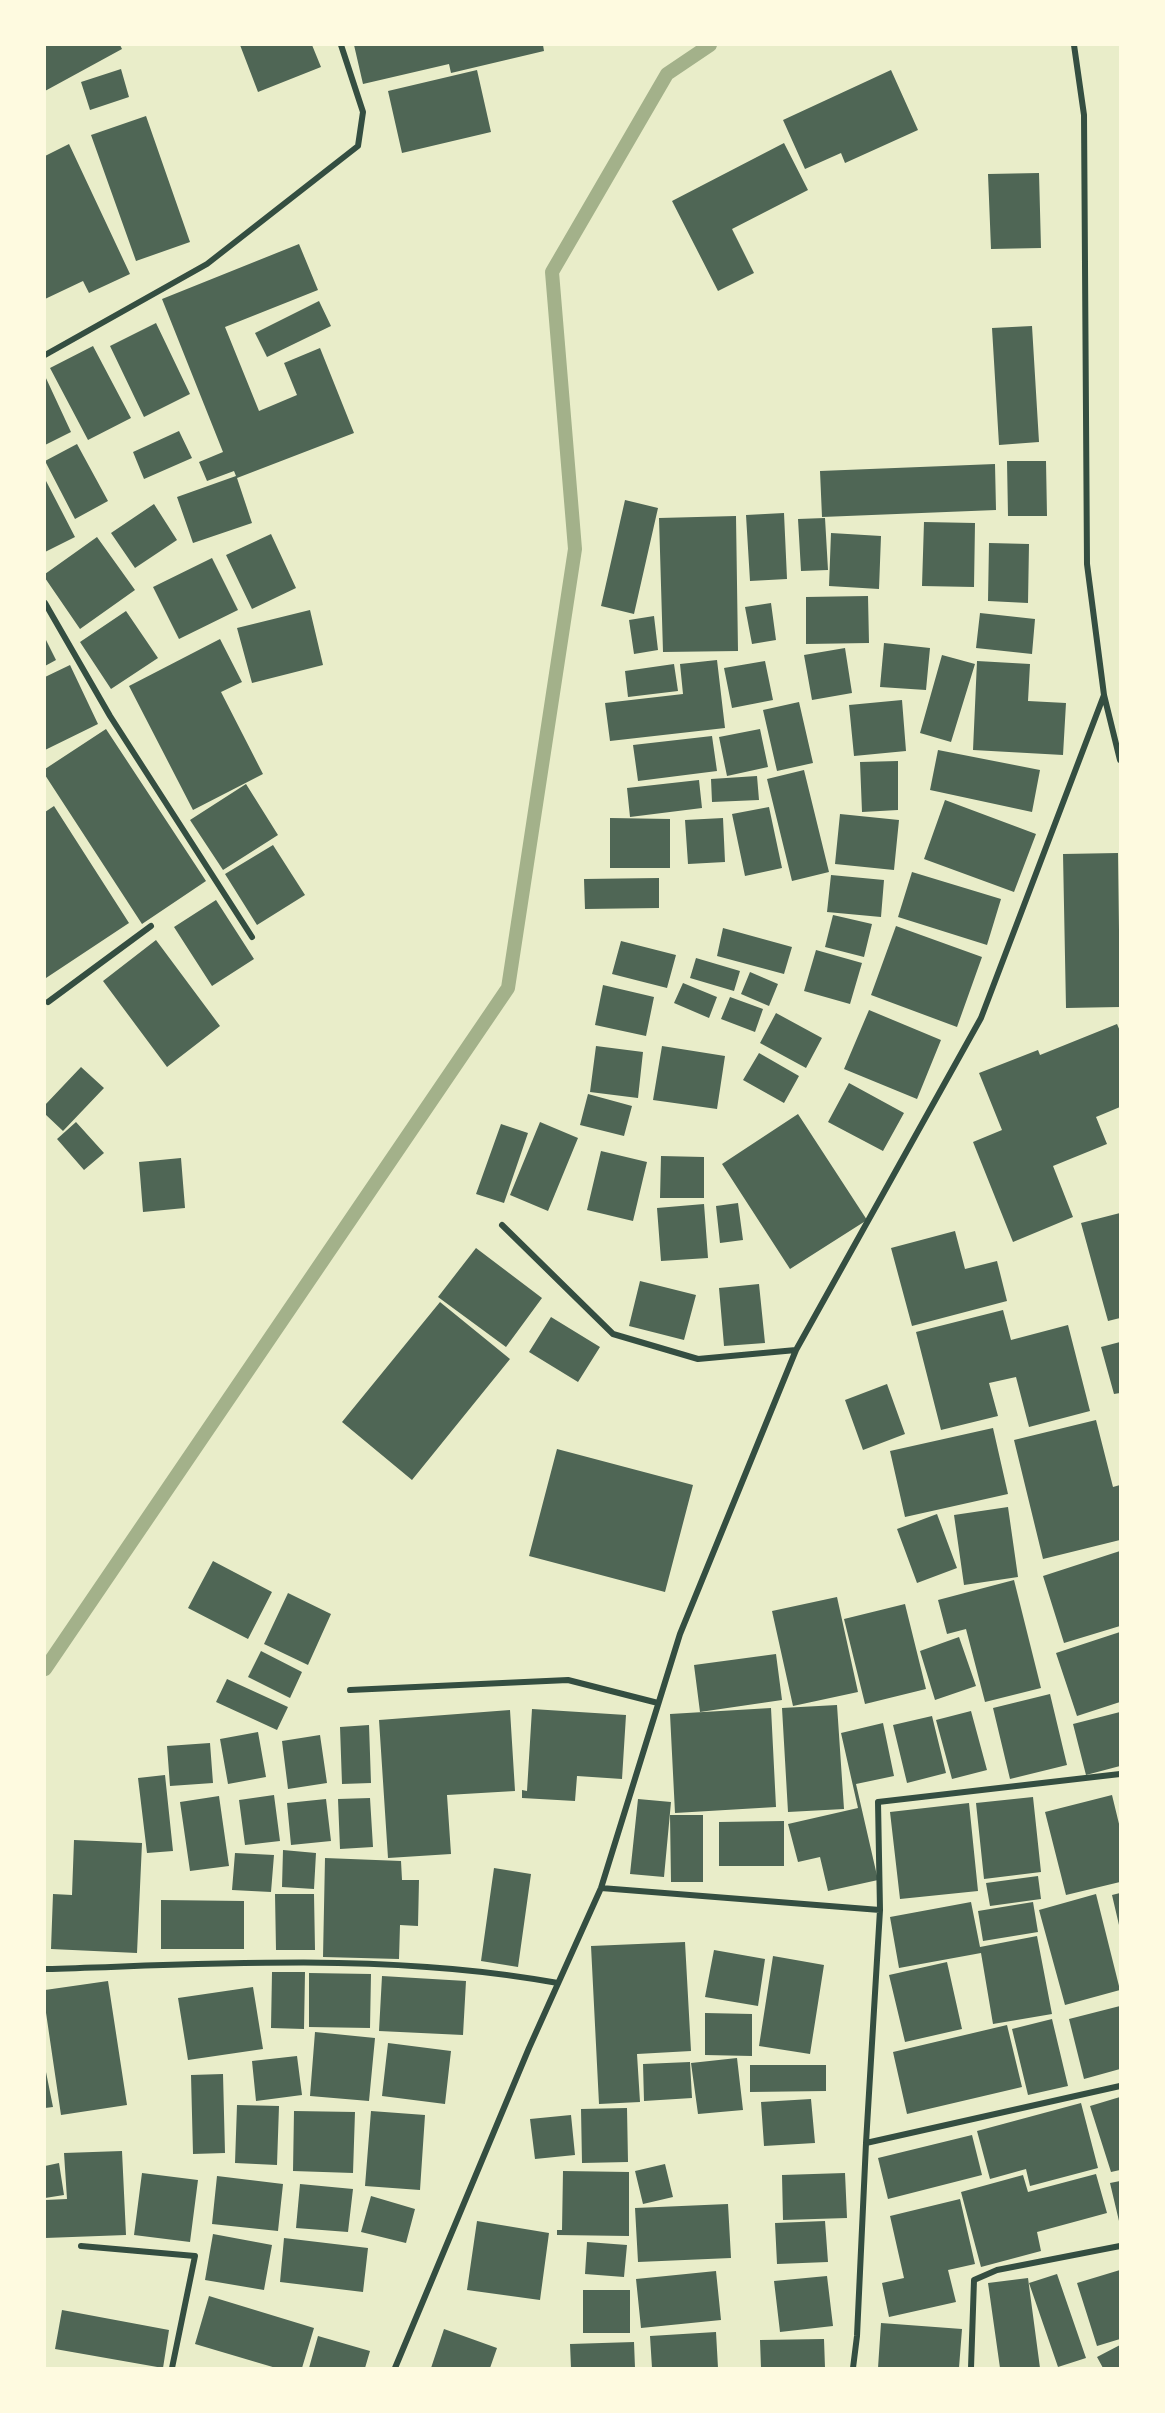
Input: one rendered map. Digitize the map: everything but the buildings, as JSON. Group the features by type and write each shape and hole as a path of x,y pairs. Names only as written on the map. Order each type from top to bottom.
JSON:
{"street":[{"path":"45,355 207,264 358,146 363,112 341,45"},
{"path":"1074,45 1084,115 1087,564 1104,695 1120,760"},
{"path":"45,603 111,716 252,938"},
{"path":"394,2368 601,1887 680,1634 796,1350 981,1018 1104,695"},
{"path":"46,1001 151,926"},
{"path":"502,1225 613,1334 698,1359 796,1350"},
{"path":"350,1690 568,1680 658,1703"},
{"path":"853,2368 857,2336 880,1910 878,1802 1120,1774"},
{"path":"601,1887 880,1910"},
{"path":"46,1969 286,1963 397,1966 506,1974 558,1983"},
{"path":"866,2143 1120,2086"},
{"path":"81,2246 195,2256 172,2368"},
{"path":"971,2368 974,2280 997,2270 1120,2246"}],"waterway":[{"path":"45,1669 508,988 575,549 552,272 667,74 710,45"}]}
